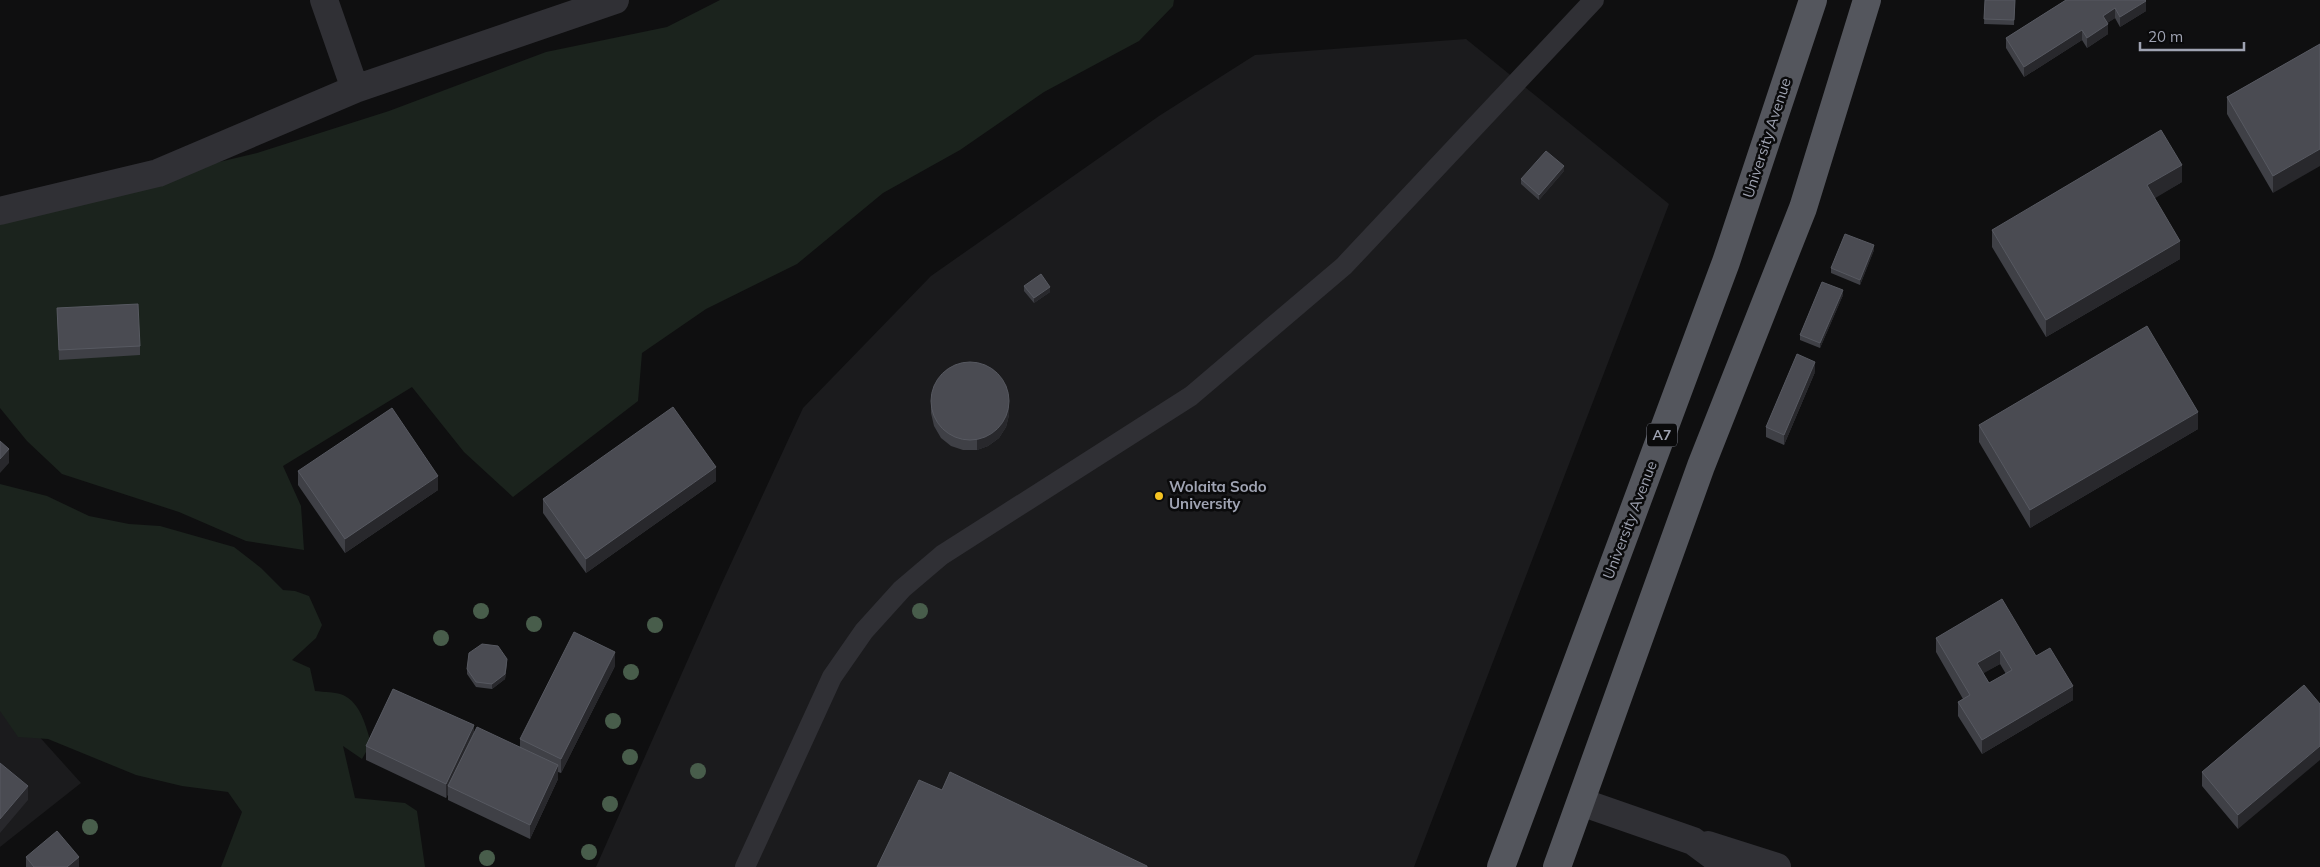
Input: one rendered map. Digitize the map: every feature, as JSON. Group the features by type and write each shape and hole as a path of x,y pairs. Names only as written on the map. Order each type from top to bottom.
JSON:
{"highway":[{"name":"University Avenue","path":"1501,867 1726,262 1813,0"},
{"path":"1557,867 1701,466 1803,208 1867,0"}],"street":[{"path":"324,0 355,89"},
{"path":"0,211 158,173 355,89 614,0"},
{"path":"1581,802 1777,867"},
{"path":"1693,840 1728,867"}],"lane":[{"path":"745,867 832,677 864,631 902,589 942,555 1191,396 1337,272 1594,0"}],"shaded area":[{"path":"720,0 1174,0 1173,6 1139,41 1044,92 960,150 883,193 797,264 706,309 642,353 638,401 513,497 464,452 412,387 283,466 301,506 304,550 246,541 179,512 62,474 27,441 0,408 0,214 257,153 389,111 546,52 667,27"},
{"name":"Wolaita Sodo University","path":"1466,39 1669,204 1414,867 596,867 721,585 803,408 931,276 1159,116 1255,55"},
{"path":"0,484 47,496 89,516 129,524 160,526 234,547 261,568 283,590 295,591 309,596 322,625 316,638 292,660 310,668 315,691 343,695 358,709 365,723 371,743 362,759 343,746 355,798 405,803 417,811 425,867 221,867 242,812 228,792 182,786 136,775 48,739 18,737 0,711"},
{"path":"0,693 81,783 0,847"}],"building":[{"path":"1985,0 2015,0 2014,20 1984,19"},
{"path":"2066,0 2146,1 2120,17 2115,8 2103,16 2108,24 2087,38 2082,30 2024,67 2006,38"},
{"path":"2320,44 2320,149 2273,176 2227,97"},
{"path":"2161,130 2182,165 2147,185 2180,241 2046,320 1992,230"},
{"path":"1546,151 1564,166 1539,195 1521,179"},
{"path":"1845,234 1874,245 1860,280 1831,268"},
{"path":"1041,274 1050,287 1034,298 1024,286"},
{"path":"1822,282 1843,290 1820,343 1800,335"},
{"path":"138,304 140,346 59,350 57,308"},
{"path":"2147,326 2198,412 2030,510 1979,425"},
{"path":"1797,354 1815,362 1784,435 1766,427"},
{"path":"970,362 985,365 998,373 1006,386 1009,401 1006,416 998,429 985,437 970,440 955,437 942,429 934,416 931,401 934,386 942,373 955,365"},
{"path":"673,407 716,467 586,559 543,499"},
{"path":"392,408 438,476 345,539 298,471"},
{"path":"0,441 9,449 0,459"},
{"path":"2002,599 2036,656 2050,648 2073,686 1982,740 1958,702 1970,695 1936,638","holes":["2000,650 2012,670 1989,683 1977,663"]},
{"path":"574,632 615,652 561,759 520,739"},
{"path":"482,644 498,646 507,659 505,674 492,684 476,682 467,669 469,653"},
{"path":"2304,685 2320,704 2320,746 2238,815 2202,772"},
{"path":"393,689 474,725 446,784 366,746"},
{"path":"477,727 558,765 530,825 448,786"},
{"path":"0,763 28,786 0,819"},
{"path":"950,772 1147,867 877,867 919,780 942,790"},
{"path":"57,831 79,857 67,867 34,867 26,857"}],"place":[{"name":"Wolaita Sodo University","path":"1159,496"}]}
